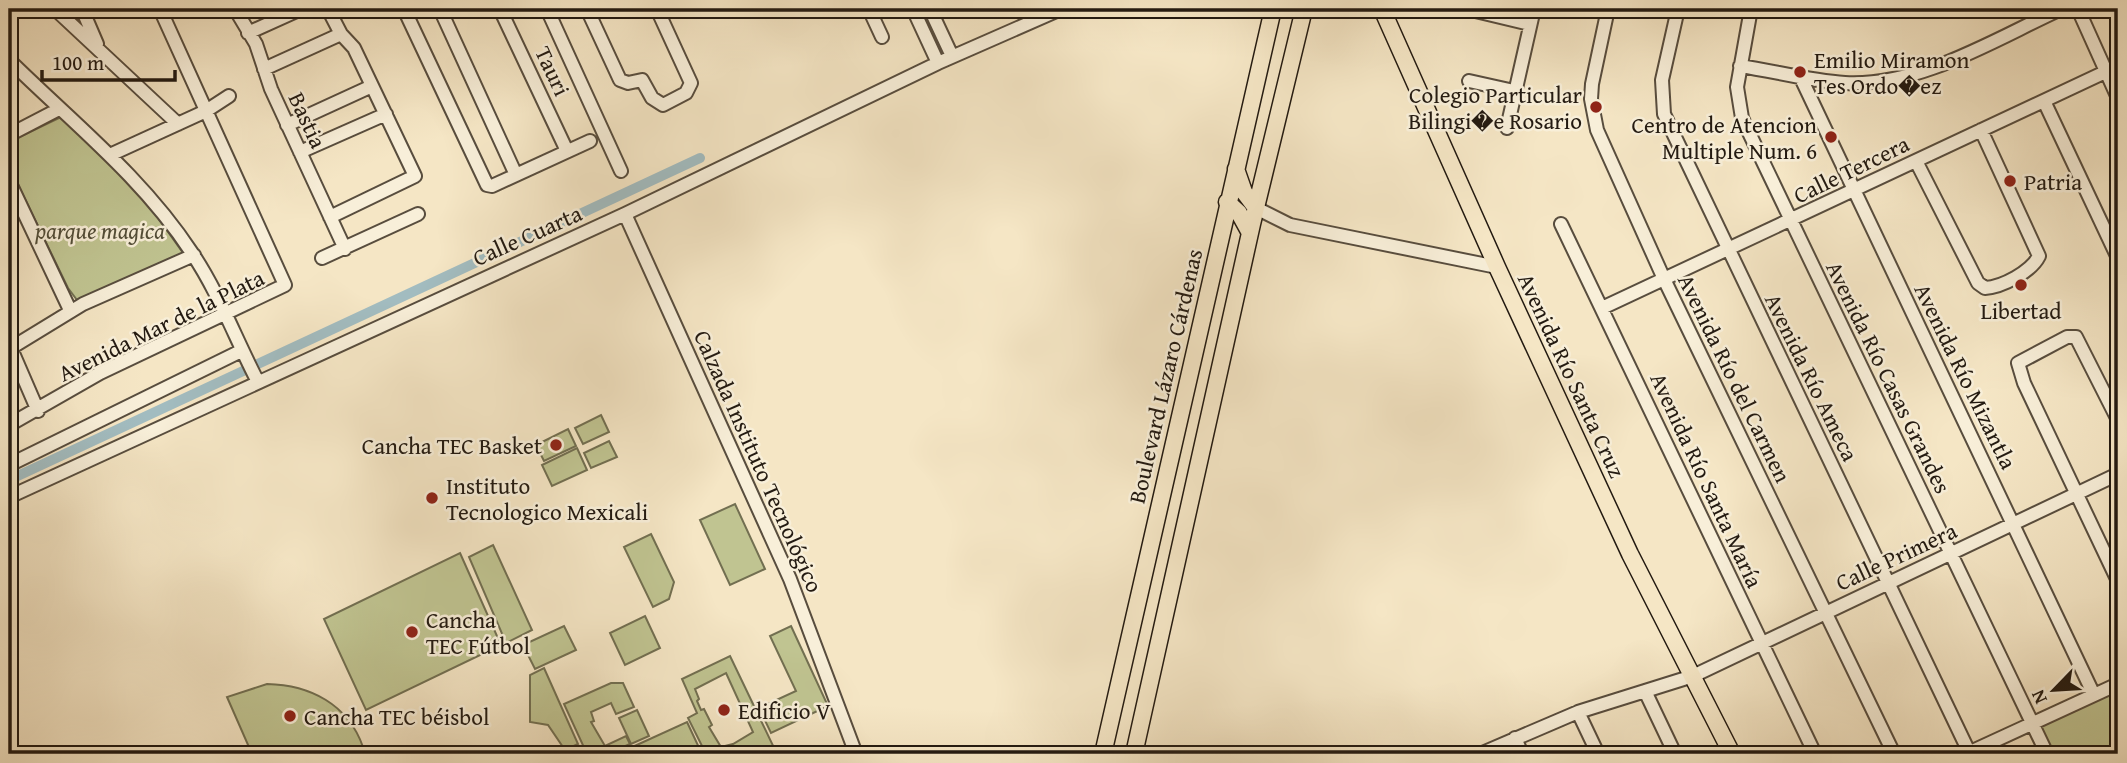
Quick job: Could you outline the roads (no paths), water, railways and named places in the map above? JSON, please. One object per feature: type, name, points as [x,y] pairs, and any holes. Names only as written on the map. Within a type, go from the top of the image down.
[{"type":"main road","name":"Boulevard Lázaro Cárdenas","points":[[1103,754],[1149,541],[1189,381],[1227,202],[1273,9]]},
{"type":"main road","points":[[1135,754],[1250,233],[1304,9]]},
{"type":"main road","name":"Avenida Río Santa Cruz","points":[[1383,13],[1630,554],[1732,754]]},
{"type":"main road","points":[[1236,169],[1244,192],[1256,208]]},
{"type":"main road","points":[[1227,202],[1239,213],[1250,233]]},
{"type":"main road","points":[[1189,381],[1202,394],[1216,394]]},
{"type":"street","points":[[55,9],[178,124]]},
{"type":"street","points":[[82,9],[98,47]]},
{"type":"street","name":"Avenida Mar de la Plata","points":[[9,425],[38,411],[100,373],[278,291],[285,285],[160,9]]},
{"type":"street","name":"Bastia","points":[[234,9],[256,44],[287,125],[345,249]]},
{"type":"street","points":[[248,33],[301,9]]},
{"type":"street","points":[[328,9],[341,34],[354,48],[415,176],[330,217]]},
{"type":"street","points":[[404,9],[483,181],[492,186],[590,141]]},
{"type":"street","points":[[440,9],[516,175]]},
{"type":"street","name":"Tauri","points":[[500,9],[567,151]]},
{"type":"street","points":[[547,9],[621,171]]},
{"type":"street","points":[[587,9],[620,80],[628,83],[642,79],[652,98],[663,104],[685,93],[691,83],[657,9]]},
{"type":"street","points":[[869,9],[882,37]]},
{"type":"street","points":[[913,9],[938,63]]},
{"type":"street","points":[[930,9],[952,57]]},
{"type":"street","name":"Calle Cuarta","points":[[9,497],[256,378],[625,214],[938,63],[1061,9]]},
{"type":"street","points":[[1467,9],[1530,24]]},
{"type":"street","points":[[1507,128],[1534,9]]},
{"type":"street","name":"Avenida Río del Carmen","points":[[1608,9],[1591,84],[1592,113],[1597,130],[1664,279],[1894,754]]},
{"type":"street","name":"Avenida Río Ameca","points":[[1678,9],[1662,80],[1662,104],[1727,250],[1969,754]]},
{"type":"street","name":"Avenida Río Casas Grandes","points":[[1751,9],[1740,65],[1738,101],[1742,118],[2047,754]]},
{"type":"street","points":[[1817,9],[1850,9]]},
{"type":"street","points":[[1740,65],[1845,83],[1877,81],[1911,74],[2061,9]]},
{"type":"street","points":[[2078,9],[2112,69],[2118,98]]},
{"type":"street","points":[[264,69],[341,34]]},
{"type":"street","points":[[9,60],[59,109],[112,154],[142,187],[194,255],[256,378]]},
{"type":"street","name":"Calle Tercera","points":[[1602,308],[2112,69]]},
{"type":"street","name":"Avenida Río Mizantla","points":[[1800,76],[2094,695]]},
{"type":"street","points":[[1469,81],[1514,91]]},
{"type":"street","points":[[287,125],[372,86]]},
{"type":"street","points":[[112,154],[206,111],[229,96]]},
{"type":"street","points":[[2044,101],[2118,258]]},
{"type":"street","points":[[9,135],[59,109]]},
{"type":"street","points":[[300,152],[386,114]]},
{"type":"street","points":[[1916,161],[1973,276],[1985,288],[2001,284],[2037,261],[2039,256],[1981,131]]},
{"type":"street","points":[[9,181],[70,310]]},
{"type":"street","points":[[1256,208],[1290,225],[1306,229],[1497,267]]},
{"type":"street","points":[[322,258],[418,214]]},
{"type":"street","name":"Calzada Instituto Tecnológico","points":[[625,214],[790,579],[859,754]]},
{"type":"street","name":"Avenida Río Santa María","points":[[1561,224],[1815,754]]},
{"type":"street","points":[[38,411],[10,346],[70,310],[194,255]]},
{"type":"street","points":[[2118,420],[2079,341],[2072,336],[2027,355],[2018,363],[2020,375],[2118,581]]},
{"type":"street","points":[[9,465],[243,354]]},
{"type":"street","name":"Calle Primera","points":[[1480,754],[1578,712],[1693,676],[2118,474]]},
{"type":"street","points":[[1969,754],[2118,684]]},
{"type":"street","points":[[1645,691],[1675,754]]},
{"type":"street","points":[[1578,712],[1598,754]]},
{"type":"street","points":[[1515,738],[1522,754]]},
{"type":"waterway","points":[[9,480],[700,158]]},
{"type":"place","name":"Emilio Miramon Tes Ordo�ez","points":[[1800,72]]},
{"type":"place","name":"Colegio Particular Bilingi�e Rosario","points":[[1596,107]]},
{"type":"place","name":"Centro de Atencion Multiple Num. 6","points":[[1831,137]]},
{"type":"place","name":"Patria","points":[[2010,181]]},
{"type":"place","name":"Libertad","points":[[2021,285]]},
{"type":"place","name":"Cancha TEC Basket","points":[[556,445]]},
{"type":"place","name":"Instituto Tecnologico Mexicali","points":[[432,498]]},
{"type":"place","name":"Cancha TEC Fútbol","points":[[412,632]]},
{"type":"place","name":"Edificio V","points":[[724,710]]},
{"type":"place","name":"Cancha TEC béisbol","points":[[290,716]]},
{"type":"park label","name":"parque magica","points":[[100,230]]}]
